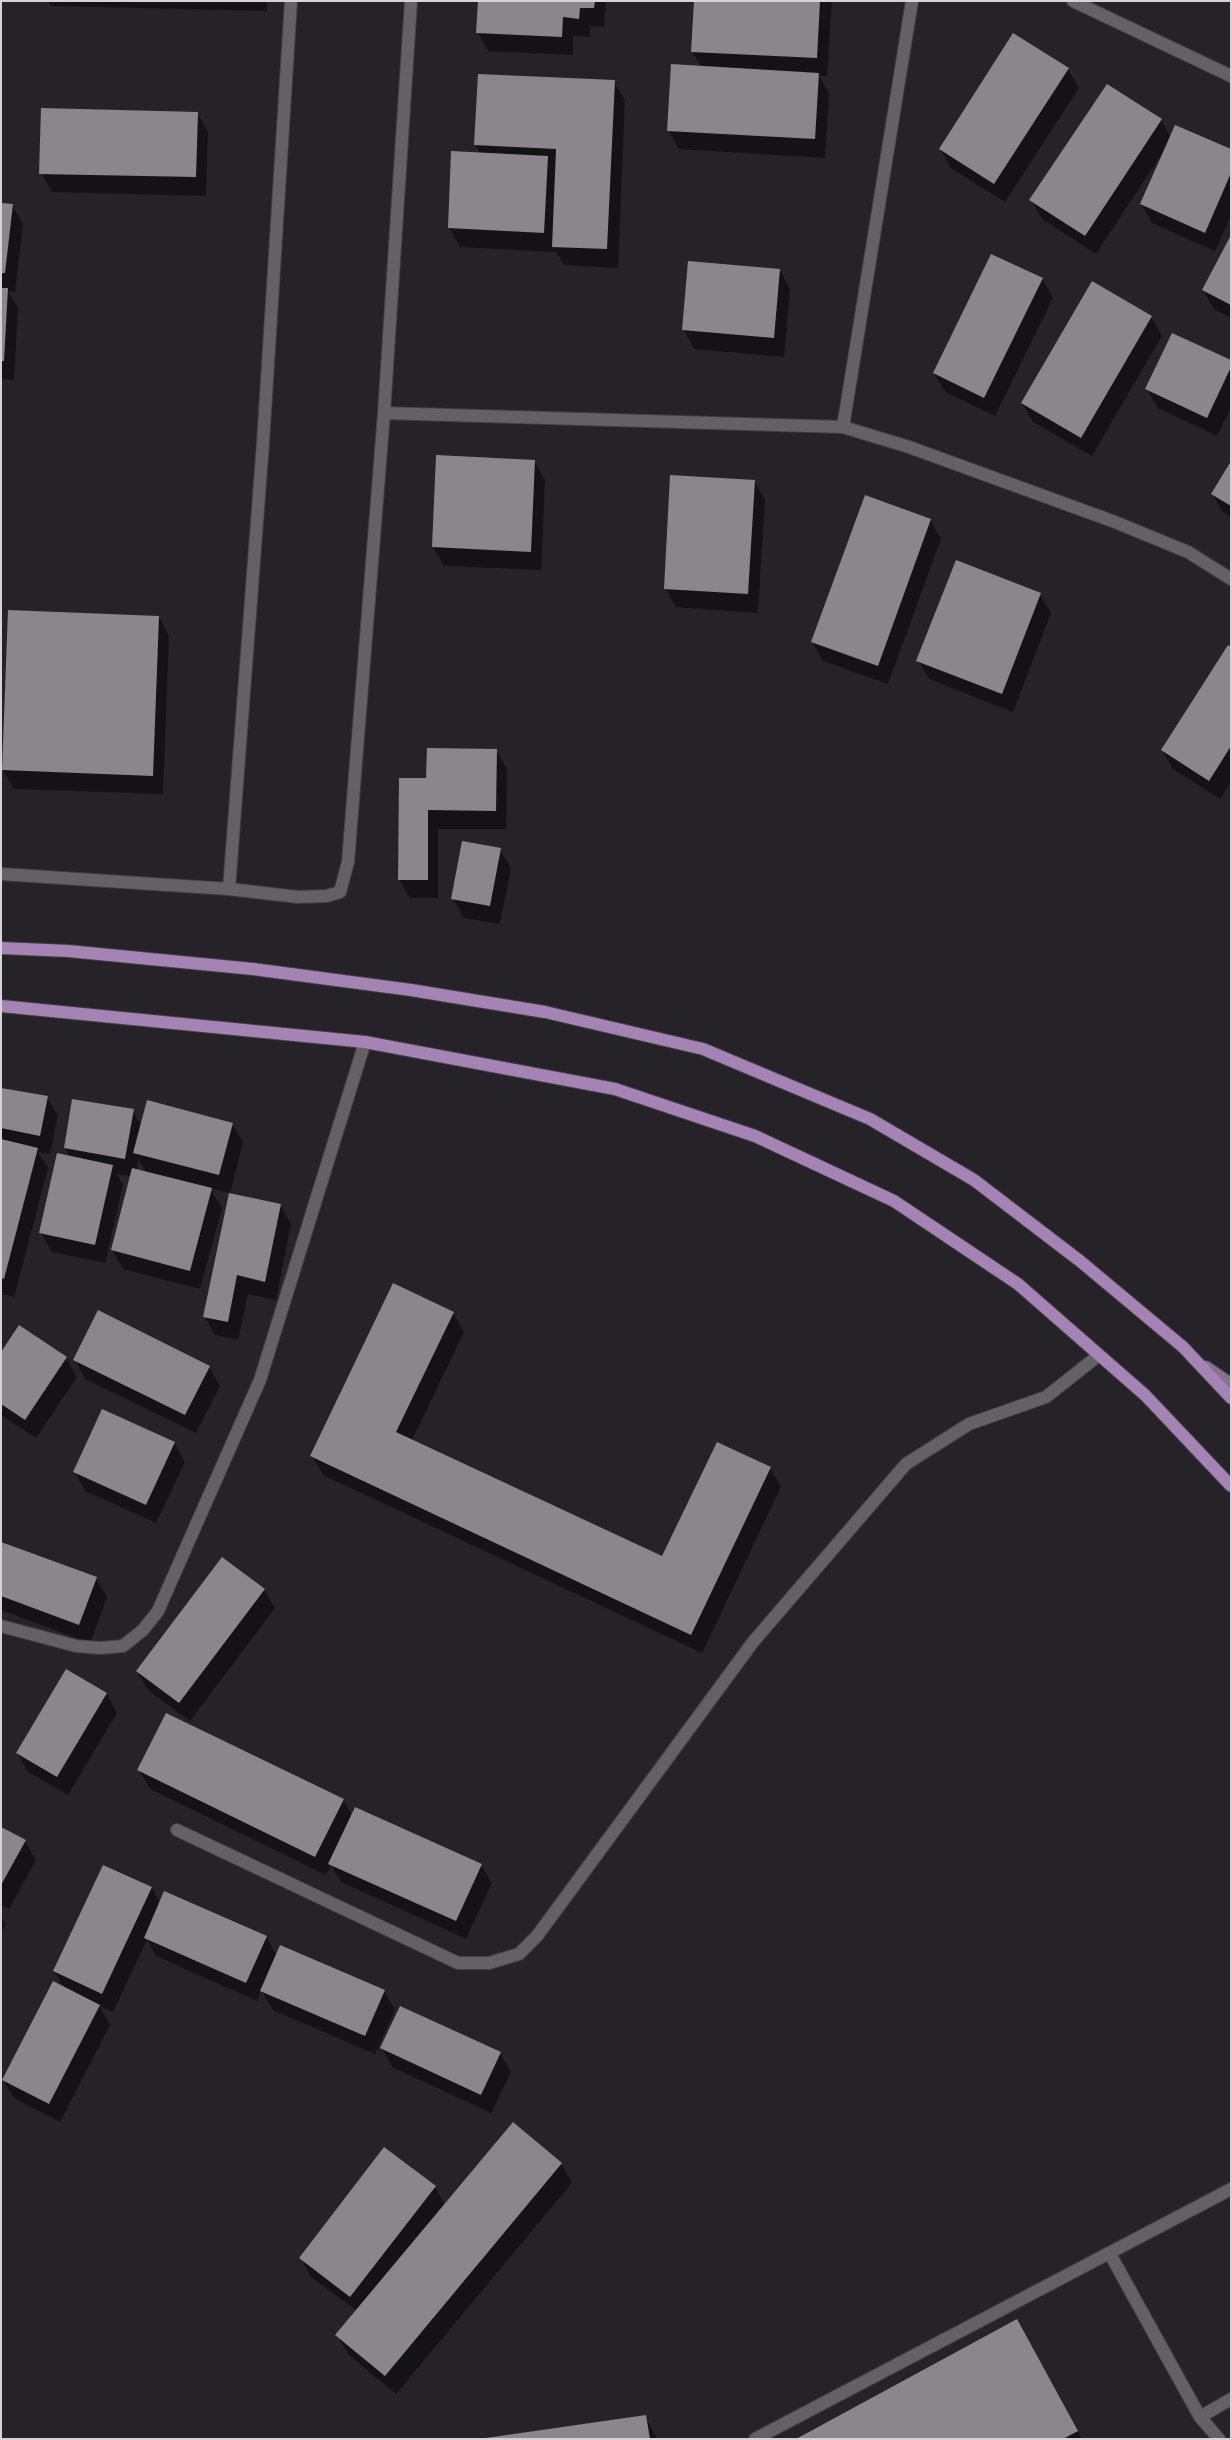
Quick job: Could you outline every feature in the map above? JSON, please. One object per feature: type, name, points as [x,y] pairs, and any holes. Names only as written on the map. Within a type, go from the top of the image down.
[{"type":"main road","points":[[1,948],[68,951],[243,968],[411,990],[545,1012],[703,1049],[870,1120],[974,1180],[1080,1261],[1184,1347],[1231,1398]]},
{"type":"main road","points":[[1,1006],[365,1042],[615,1089],[755,1136],[894,1202],[1018,1284],[1145,1396],[1231,1486]]},
{"type":"main road","points":[[1192,1357],[1231,1384]]},
{"type":"street","points":[[229,888],[263,444],[291,1]]},
{"type":"street","points":[[1,874],[229,888],[298,897],[326,896],[340,892],[348,862],[384,414],[410,1]]},
{"type":"street","points":[[843,427],[912,1]]},
{"type":"street","points":[[1073,1],[1231,76]]},
{"type":"street","points":[[384,414],[843,427],[910,447],[1116,522],[1188,552],[1231,578]]},
{"type":"street","points":[[1,1626],[76,1646],[100,1648],[123,1646],[143,1630],[158,1611],[260,1380],[365,1042]]},
{"type":"street","points":[[177,1830],[458,1963],[489,1963],[519,1954],[537,1936],[753,1642],[906,1464],[969,1424],[1046,1397],[1099,1355]]},
{"type":"street","points":[[755,2439],[1231,2189]]},
{"type":"street","points":[[1110,2254],[1200,2417],[1219,2439]]},
{"type":"street","points":[[1200,2417],[1231,2399]]},
{"type":"building","points":[[478,1],[595,1],[594,8],[580,8],[579,19],[563,17],[562,37],[476,33]]},
{"type":"building","points":[[694,1],[820,1],[817,58],[691,52]]},
{"type":"building","points":[[1013,33],[1069,68],[994,184],[939,149]]},
{"type":"building","points":[[671,64],[819,73],[815,139],[667,131]]},
{"type":"building","points":[[478,74],[615,80],[607,249],[552,247],[556,149],[474,145]]},
{"type":"building","points":[[1107,84],[1162,119],[1085,236],[1029,200]]},
{"type":"building","points":[[41,108],[198,112],[196,177],[39,174]]},
{"type":"building","points":[[1175,125],[1231,149],[1231,173],[1205,233],[1140,204]]},
{"type":"building","points":[[451,151],[548,156],[544,233],[448,228]]},
{"type":"building","points":[[1,203],[13,204],[5,273],[1,273]]},
{"type":"building","points":[[1231,235],[1231,305],[1202,290]]},
{"type":"building","points":[[991,254],[1043,278],[984,398],[933,373]]},
{"type":"building","points":[[688,261],[780,269],[774,338],[682,330]]},
{"type":"building","points":[[1092,281],[1152,316],[1081,438],[1021,403]]},
{"type":"building","points":[[1,288],[8,288],[4,361],[1,361]]},
{"type":"building","points":[[1172,333],[1231,360],[1231,367],[1207,418],[1145,389]]},
{"type":"building","points":[[436,455],[535,460],[531,552],[432,547]]},
{"type":"building","points":[[1231,461],[1231,506],[1211,494]]},
{"type":"building","points":[[670,475],[755,480],[748,594],[664,589]]},
{"type":"building","points":[[865,495],[931,519],[878,666],[811,642]]},
{"type":"building","points":[[956,560],[1041,593],[1002,694],[916,661]]},
{"type":"building","points":[[8,610],[159,616],[153,776],[2,770]]},
{"type":"building","points":[[1228,645],[1231,647],[1231,746],[1209,781],[1161,750]]},
{"type":"building","points":[[427,748],[497,749],[496,811],[428,810],[428,880],[398,880],[399,778],[426,778]]},
{"type":"building","points":[[462,841],[501,848],[490,906],[451,899]]},
{"type":"building","points":[[1,1088],[48,1096],[40,1136],[1,1128]]},
{"type":"building","points":[[72,1099],[134,1109],[125,1159],[64,1148]]},
{"type":"building","points":[[147,1100],[233,1123],[219,1175],[133,1153]]},
{"type":"building","points":[[1,1139],[38,1148],[4,1279],[1,1278]]},
{"type":"building","points":[[57,1153],[113,1165],[95,1245],[39,1233]]},
{"type":"building","points":[[132,1168],[212,1188],[190,1271],[111,1250]]},
{"type":"building","points":[[229,1193],[281,1204],[265,1282],[237,1275],[228,1322],[203,1317]]},
{"type":"building","points":[[393,1283],[454,1312],[396,1432],[662,1556],[717,1442],[771,1467],[691,1635],[310,1456]]},
{"type":"building","points":[[98,1310],[210,1366],[185,1415],[73,1360]]},
{"type":"building","points":[[19,1325],[67,1357],[25,1420],[1,1404],[1,1352]]},
{"type":"building","points":[[102,1409],[175,1442],[146,1505],[73,1472]]},
{"type":"building","points":[[1,1542],[97,1577],[79,1625],[1,1596]]},
{"type":"building","points":[[222,1557],[265,1589],[179,1703],[136,1671]]},
{"type":"building","points":[[66,1669],[107,1693],[57,1777],[16,1753]]},
{"type":"building","points":[[166,1713],[344,1799],[315,1857],[137,1770]]},
{"type":"building","points":[[355,1807],[482,1864],[456,1921],[328,1864]]},
{"type":"building","points":[[1,1827],[26,1840],[1,1885]]},
{"type":"building","points":[[103,1865],[152,1887],[102,1994],[53,1971]]},
{"type":"building","points":[[164,1891],[267,1936],[246,1983],[144,1938]]},
{"type":"building","points":[[280,1945],[385,1990],[365,2036],[260,1991]]},
{"type":"building","points":[[53,1981],[100,2005],[49,2104],[2,2080]]},
{"type":"building","points":[[400,2006],[501,2052],[481,2095],[380,2048]]},
{"type":"building","points":[[513,2122],[562,2163],[385,2376],[335,2335]]},
{"type":"building","points":[[384,2147],[436,2186],[350,2297],[299,2258]]},
{"type":"building","points":[[1017,2319],[1078,2431],[1063,2439],[796,2439]]},
{"type":"building","points":[[646,2415],[650,2439],[486,2439],[486,2438]]}]
